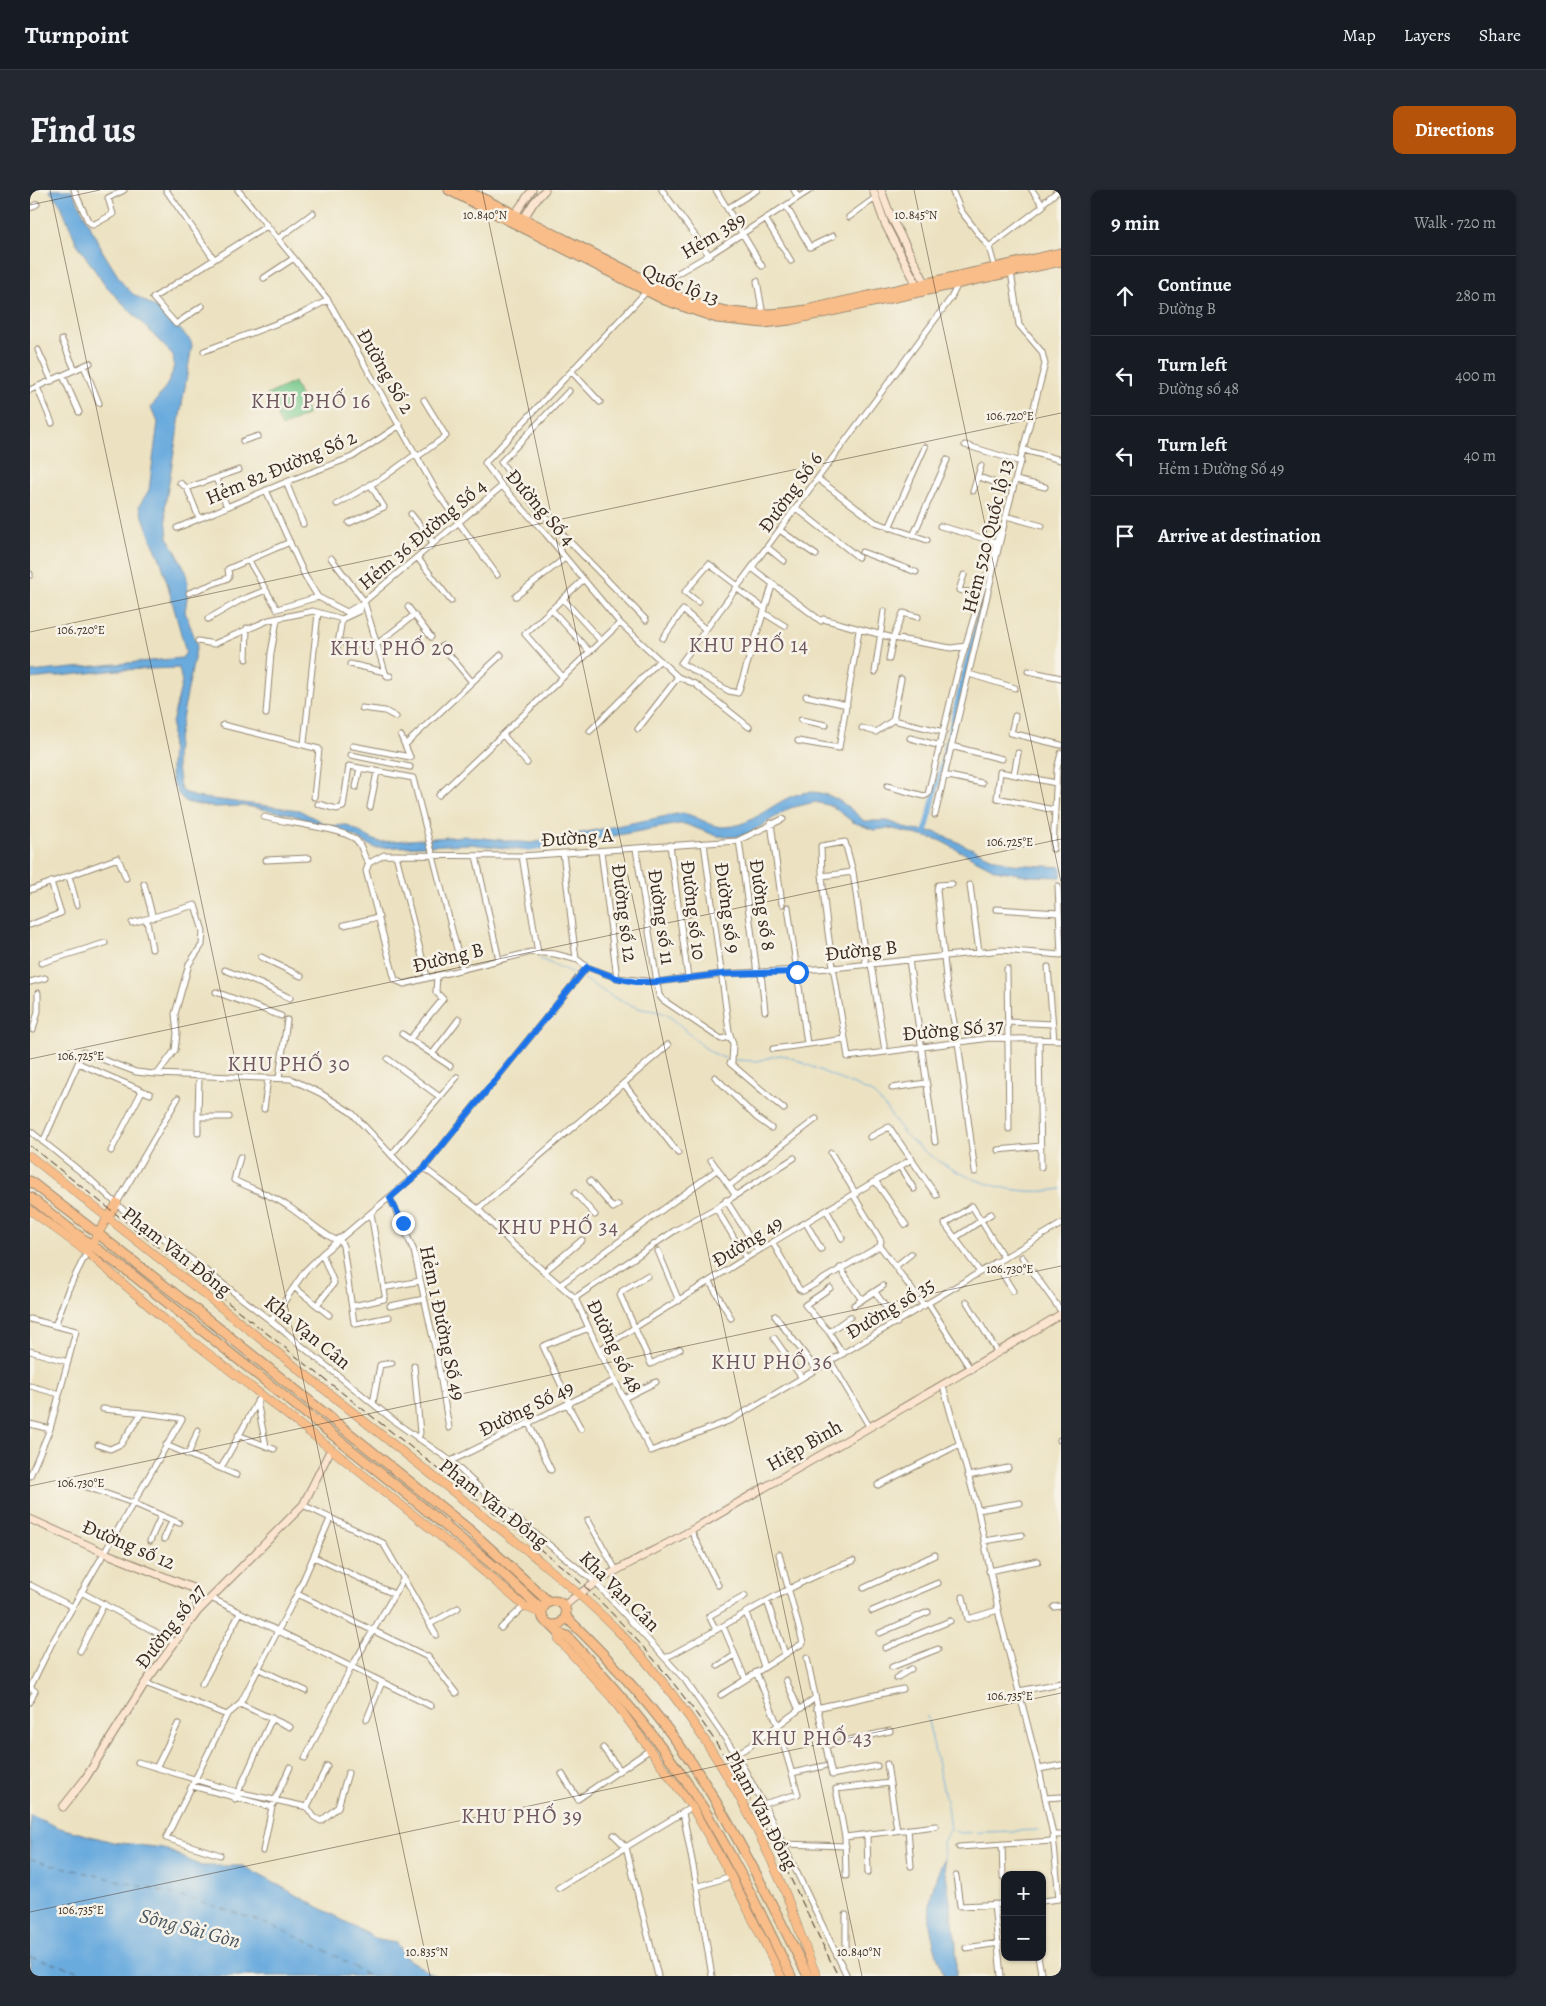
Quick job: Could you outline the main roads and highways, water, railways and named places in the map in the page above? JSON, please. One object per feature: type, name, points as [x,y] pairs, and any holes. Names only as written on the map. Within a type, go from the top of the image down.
[{"type":"highway","name":"Quốc lộ 13","points":[[449,190],[522,222],[701,314],[742,322],[764,323],[808,317],[995,268],[1061,253]]},
{"type":"highway","name":"Quốc lộ 13","points":[[465,190],[512,218]]},
{"type":"highway","name":"Quốc lộ 13","points":[[651,288],[704,308],[732,314],[763,315],[806,310],[923,288],[958,284],[1061,261]]},
{"type":"highway","name":"Phạm Văn Đồng","points":[[30,1181],[200,1313],[471,1531],[550,1602]]},
{"type":"highway","points":[[30,1197],[89,1249],[134,1276],[404,1492],[499,1570],[542,1612],[545,1622],[552,1625],[559,1634],[567,1636],[622,1698],[668,1756],[693,1792],[738,1870],[791,1976]]},
{"type":"highway","points":[[542,1612],[550,1602],[558,1601],[564,1606],[566,1617],[561,1623],[552,1625]]},
{"type":"highway","name":"Phạm Văn Đồng","points":[[566,1617],[588,1637],[626,1679],[691,1762],[759,1880],[808,1976]]},
{"type":"main road","name":"Phạm Văn Đồng","points":[[30,1156],[579,1593],[643,1658],[698,1730],[755,1828],[783,1888],[817,1976]]},
{"type":"main road","points":[[89,1249],[117,1203]]},
{"type":"main road","points":[[30,1210],[89,1249],[165,1320],[259,1398],[331,1449],[475,1564],[524,1606],[542,1612]]},
{"type":"main road","points":[[559,1634],[559,1640],[612,1698],[692,1807],[731,1876],[781,1976]]},
{"type":"water","points":[[49,190],[72,190],[103,252],[123,284],[133,294],[163,312],[190,340],[192,345],[165,506],[168,537],[186,571],[188,591],[185,612],[197,644],[177,744],[176,760],[180,787],[184,792],[196,797],[299,810],[329,826],[347,825],[381,842],[463,836],[531,843],[682,813],[714,826],[733,826],[752,819],[790,797],[813,792],[834,798],[864,821],[888,821],[912,830],[935,832],[1011,864],[1061,867],[1061,877],[1030,876],[996,870],[939,840],[889,828],[874,830],[853,822],[832,806],[815,802],[790,808],[748,834],[734,837],[717,836],[685,824],[679,824],[530,851],[470,844],[375,848],[353,836],[290,814],[246,806],[214,807],[186,802],[179,795],[172,782],[171,773],[172,723],[182,682],[179,668],[118,670],[30,679],[30,672],[182,658],[186,652],[161,561],[139,506],[149,490],[158,422],[151,408],[171,377],[174,363],[173,355],[104,284],[76,242],[61,205]]},
{"type":"water","name":"Sông Sài Gòn","points":[[30,1815],[60,1828],[113,1842],[163,1848],[201,1866],[243,1866],[379,1940],[396,1943],[406,1958],[435,1976],[30,1976]]},
{"type":"water","points":[[944,1859],[956,1944],[956,1976],[944,1976],[931,1931],[930,1904],[932,1890]]},
{"type":"waterway","points":[[925,833],[986,588]]},
{"type":"waterway","points":[[540,959],[578,975]]},
{"type":"waterway","points":[[582,977],[602,991],[623,1002],[642,1009],[665,1014],[712,1053],[731,1059]]},
{"type":"waterway","points":[[735,1060],[757,1061],[779,1055],[787,1056],[870,1092],[884,1106],[904,1133],[919,1147],[937,1160],[976,1180],[1019,1190],[1061,1189]]},
{"type":"waterway","points":[[927,1716],[947,1806],[950,1829],[943,1842],[944,1860]]},
{"type":"waterway","points":[[950,1829],[960,1833],[1039,1830]]},
{"type":"railway","points":[[30,1146],[570,1573],[609,1610],[663,1670],[711,1735],[746,1793],[838,1976]]},
{"type":"district","name":"KHU PHỐ 16","points":[[311,401]]},
{"type":"district","name":"KHU PHỐ 14","points":[[749,645]]},
{"type":"district","name":"KHU PHỐ 20","points":[[392,648]]},
{"type":"district","name":"KHU PHỐ 30","points":[[289,1064]]},
{"type":"district","name":"KHU PHỐ 34","points":[[558,1227]]},
{"type":"district","name":"KHU PHỐ 36","points":[[772,1362]]},
{"type":"district","name":"KHU PHỐ 43","points":[[812,1738]]},
{"type":"district","name":"KHU PHỐ 39","points":[[522,1816]]}]
